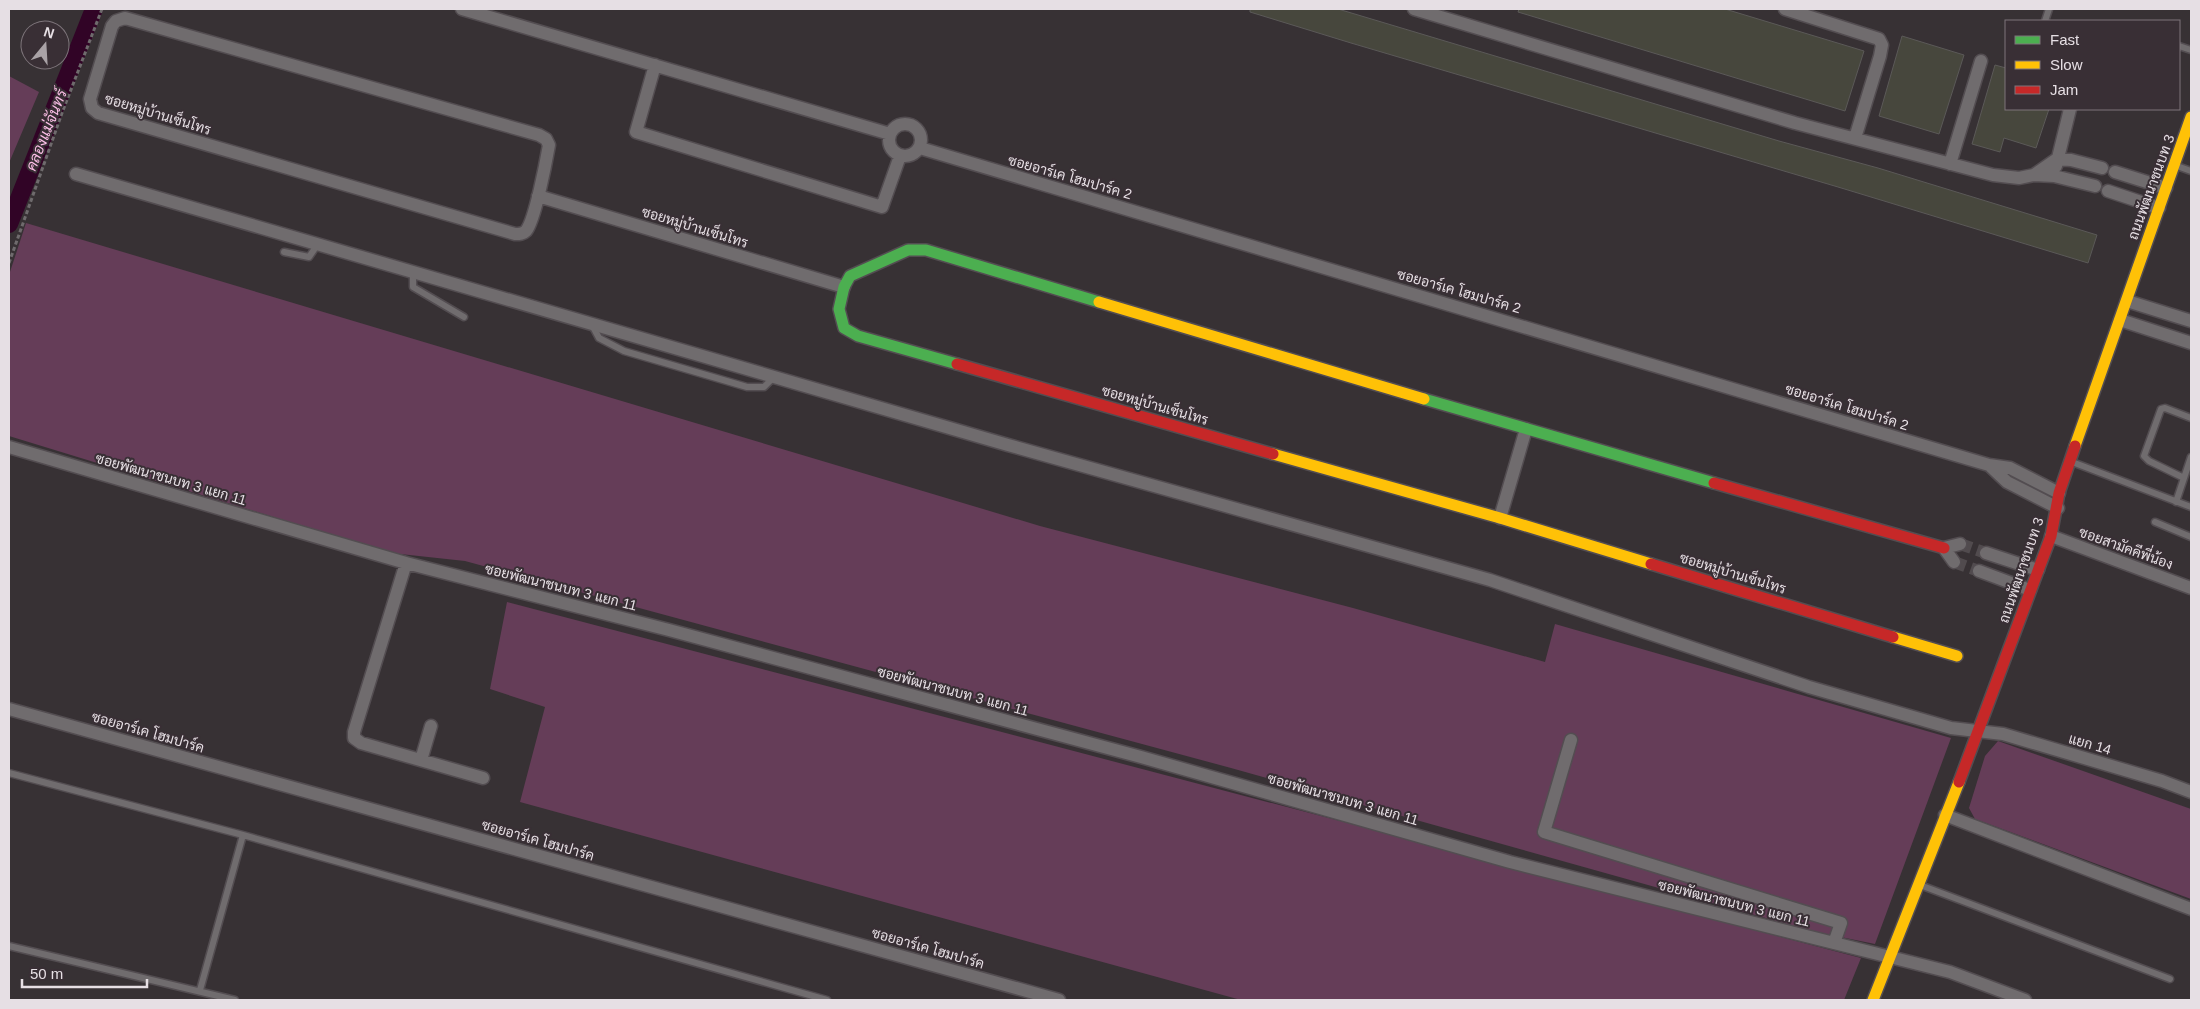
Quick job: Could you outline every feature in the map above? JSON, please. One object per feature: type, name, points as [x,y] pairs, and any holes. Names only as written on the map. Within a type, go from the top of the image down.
[{"type":"street","points":[[462,9],[890,134]]},
{"type":"street","points":[[1414,9],[1795,123],[1950,164],[1993,175],[2019,178],[2034,175],[2054,176],[2095,186]]},
{"type":"street","points":[[1785,9],[1879,39],[1882,45],[1880,56],[1855,138]]},
{"type":"street","name":"ซอยหมู่บ้านเซ็นโทร","points":[[125,18],[539,135],[546,139],[550,145],[538,196],[528,230],[522,234],[515,234],[98,113],[92,108],[90,99],[112,26],[116,21],[125,18]]},
{"type":"street","points":[[1950,164],[1981,61]]},
{"type":"street","points":[[655,65],[636,132],[882,207],[900,156]]},
{"type":"street","points":[[2054,176],[2070,110]]},
{"type":"street","name":"ถนนพัฒนาชนบท 3","points":[[1874,1000],[1979,731],[2051,536],[2058,508],[2059,493],[2191,117]]},
{"type":"street","points":[[902,124],[913,125],[917,128],[922,138],[920,148],[911,155],[900,156],[890,144],[890,134],[893,129],[902,124]]},
{"type":"street","name":"ซอยอาร์เค โฮมปาร์ค 2","points":[[920,148],[1989,465],[2010,468],[2059,493]]},
{"type":"street","points":[[2034,175],[2057,159],[2071,160],[2166,188]]},
{"type":"street","name":"แยก 14","points":[[76,174],[1008,445],[1490,580],[1809,687],[1951,728],[2003,734],[2162,781],[2191,792]]},
{"type":"street","points":[[2108,190],[2159,208]]},
{"type":"street","name":"ซอยหมู่บ้านเซ็นโทร","points":[[538,196],[844,287],[839,309],[840,318],[844,328],[858,336],[1500,518],[1958,656]]},
{"type":"street","points":[[844,287],[850,276],[908,250],[926,250],[1526,428],[1944,548],[1960,544]]},
{"type":"street","points":[[2127,301],[2191,321]]},
{"type":"street","points":[[2120,320],[2191,343]]},
{"type":"street","points":[[1500,518],[1526,428]]},
{"type":"street","name":"ซอยพัฒนาชนบท 3 แยก 11","points":[[9,447],[406,563],[669,630],[1142,756],[1510,862],[1950,972],[2025,1000]]},
{"type":"street","name":"ซอยอาร์เค โฮมปาร์ค 2","points":[[1989,465],[2007,482],[2058,508]]},
{"type":"street","name":"ซอยสามัคคีพี่น้อง","points":[[2051,536],[2191,588]]},
{"type":"street","points":[[1944,548],[1954,562]]},
{"type":"street","points":[[1986,553],[2038,570]]},
{"type":"street","points":[[406,563],[354,732],[356,741],[483,778]]},
{"type":"street","points":[[1979,571],[2030,590]]},
{"type":"street","name":"ซอยอาร์เค โฮมปาร์ค","points":[[9,709],[1059,1000]]},
{"type":"street","points":[[421,760],[431,726]]},
{"type":"street","points":[[1571,740],[1544,832],[1841,922],[1834,943]]},
{"type":"street","points":[[1945,815],[2191,909]]},
{"type":"lane","points":[[2175,165],[2191,171]]},
{"type":"lane","points":[[284,252],[309,257],[318,244]]},
{"type":"lane","points":[[413,271],[413,287],[464,317]]},
{"type":"lane","points":[[592,324],[599,338],[624,351],[747,387],[764,387],[774,377]]},
{"type":"lane","points":[[2184,478],[2148,461],[2144,456],[2161,409],[2165,408],[2191,418]]},
{"type":"lane","points":[[2176,502],[2191,456]]},
{"type":"lane","points":[[2071,462],[2191,507]]},
{"type":"lane","points":[[2155,522],[2191,537]]},
{"type":"lane","points":[[9,773],[243,835],[827,1000]]},
{"type":"lane","points":[[200,990],[243,835]]},
{"type":"lane","points":[[1918,884],[2170,979]]},
{"type":"lane","points":[[9,946],[200,990],[235,1000]]},
{"type":"path","points":[[9,263],[62,113],[102,9]]},
{"type":"shaded area","points":[[9,76],[39,92],[9,163]]},
{"type":"shaded area","points":[[26,223],[1040,526],[1353,608],[1545,662],[1555,624],[1951,738],[1875,944],[1816,932],[1231,768],[465,561],[391,553],[9,436],[9,275]]},
{"type":"shaded area","points":[[507,602],[1861,958],[1844,1000],[1241,1000],[520,802],[545,707],[490,689]]},
{"type":"shaded area","points":[[1998,741],[2191,809],[2191,899],[1975,819],[1969,808],[1985,756]]},
{"type":"building","points":[[1250,9],[1338,9],[1779,141],[1878,168],[2097,235],[2088,263],[1351,43],[1250,12]]},
{"type":"building","points":[[1519,9],[1725,9],[1864,51],[1845,111],[1518,12]]},
{"type":"building","points":[[1902,36],[1964,55],[1939,134],[1879,116]]},
{"type":"building","points":[[1995,65],[2005,68],[2005,110],[2049,110],[2036,148],[2004,138],[2000,152],[1972,144]]},
{"type":"waterway","name":"คลองแม่จันทร์","points":[[9,224],[94,9]]},
{"type":"tunnel","points":[[1960,544],[1986,553]]},
{"type":"tunnel","points":[[1954,562],[1979,571]]},
{"type":"traffic: fast","points":[[957,364],[858,336],[844,328],[839,309],[844,287],[850,276],[908,250],[926,250],[1099,302]]},
{"type":"traffic: fast","points":[[1424,399],[1714,483]]},
{"type":"traffic: slow","points":[[2075,446],[2191,117]]},
{"type":"traffic: slow","points":[[1099,302],[1424,399]]},
{"type":"traffic: slow","points":[[1273,454],[1500,518],[1651,564]]},
{"type":"traffic: slow","points":[[1893,637],[1957,656]]},
{"type":"traffic: slow","points":[[1873,1000],[1959,782]]},
{"type":"traffic: jam","points":[[957,364],[1273,454]]},
{"type":"traffic: jam","points":[[1959,782],[2051,536],[2059,493],[2075,446]]},
{"type":"traffic: jam","points":[[1714,483],[1944,548]]},
{"type":"traffic: jam","points":[[1651,564],[1893,637]]}]
